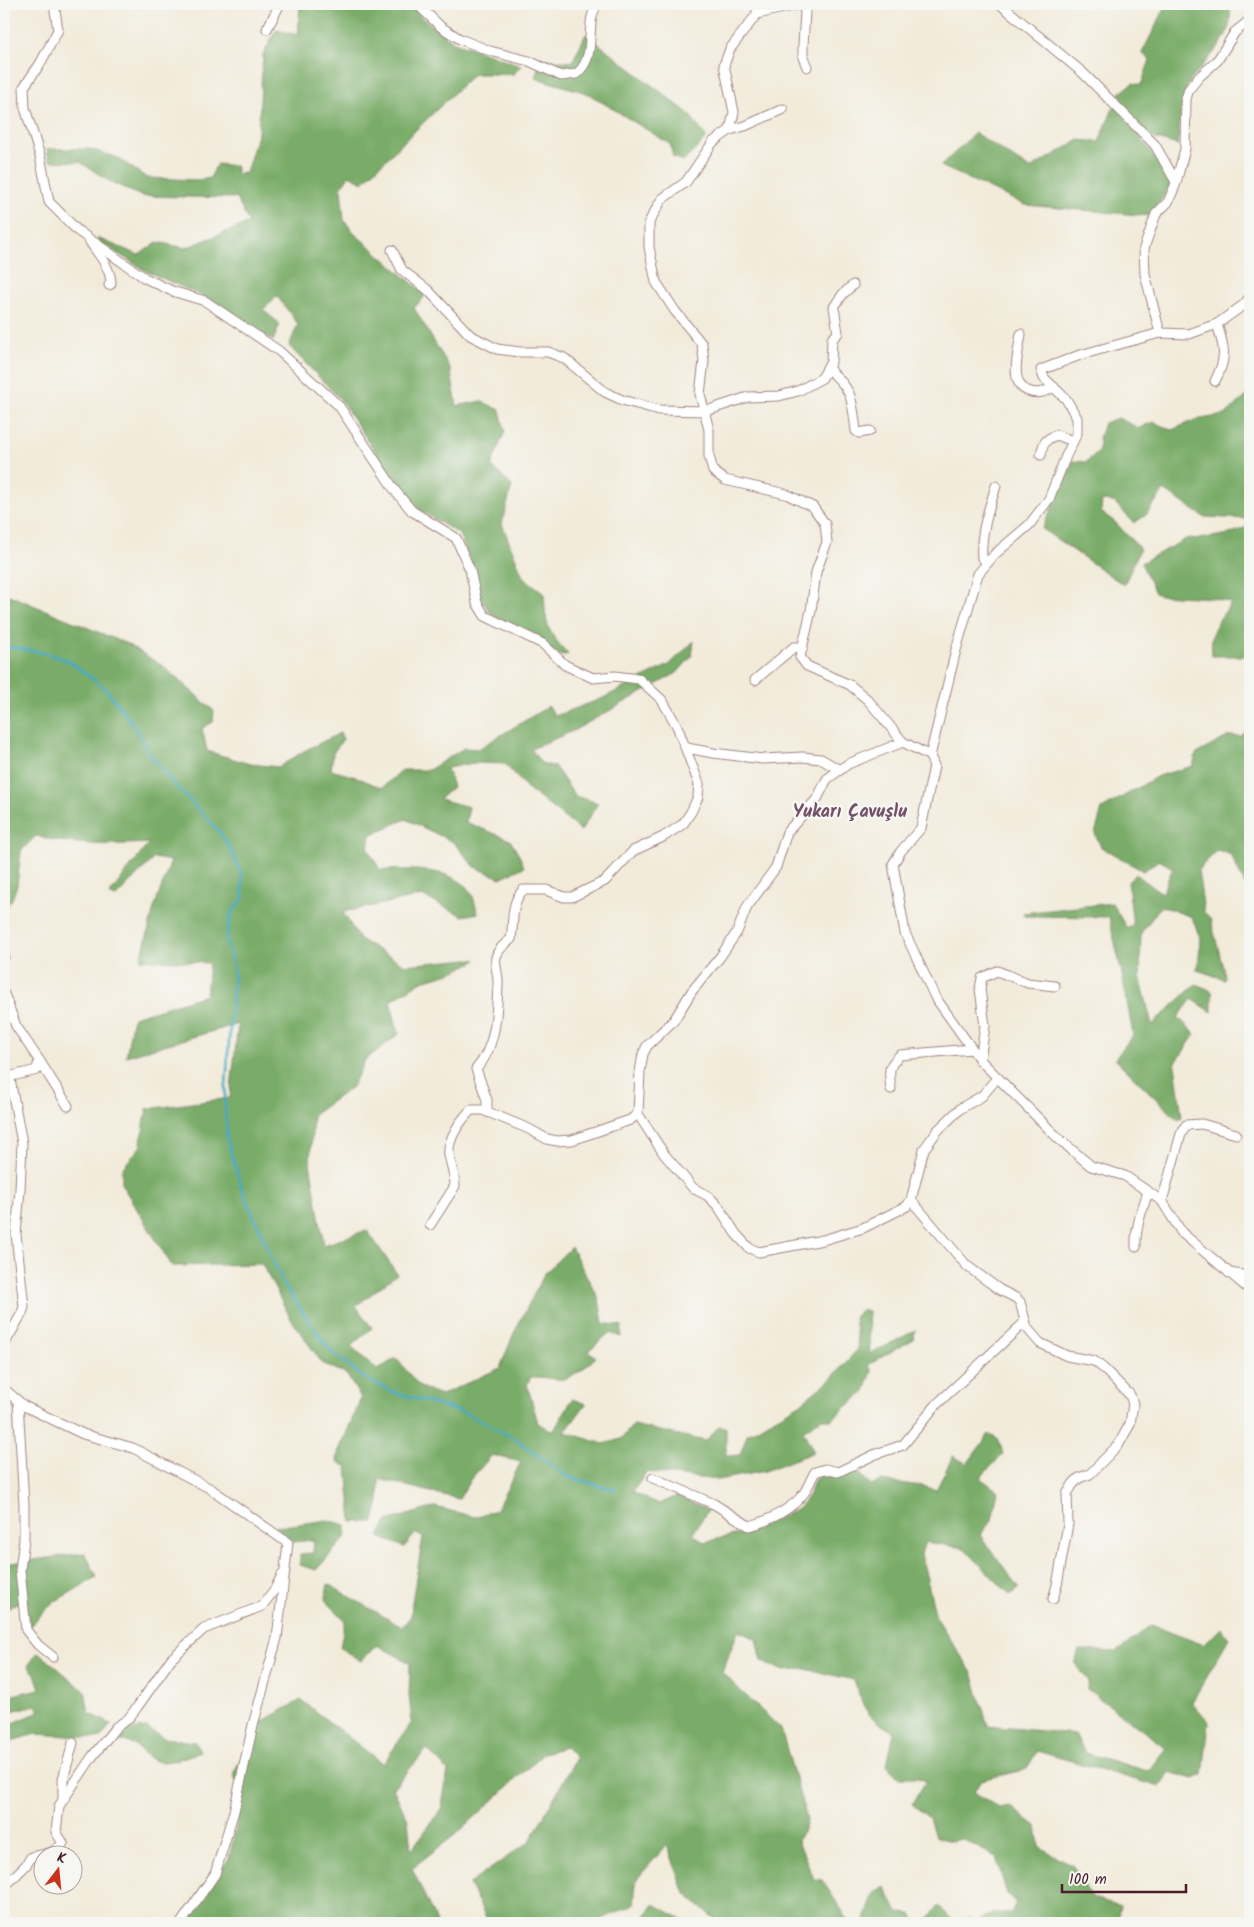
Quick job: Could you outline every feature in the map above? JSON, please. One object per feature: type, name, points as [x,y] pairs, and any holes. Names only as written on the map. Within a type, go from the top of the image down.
[{"type":"street","points":[[54,4],[58,30],[40,64],[24,87],[25,108],[40,156],[49,202],[78,231],[145,278],[172,291],[204,301],[279,351],[339,406],[396,492],[412,511],[456,538],[470,570],[477,603],[485,616],[543,644],[565,666],[593,678],[615,676],[639,679],[662,700],[687,748],[699,784],[698,797],[683,824],[663,837],[632,851],[606,881],[572,897],[564,897],[546,890],[523,890],[517,896],[511,939],[496,955],[498,981],[493,1035],[488,1052],[483,1062],[476,1069],[487,1100],[487,1112]]},
{"type":"street","points":[[267,29],[280,4]]},
{"type":"street","points":[[417,4],[441,27],[460,39],[490,51],[529,62],[561,76],[576,74],[584,65],[590,45],[593,10],[598,4]]},
{"type":"street","points":[[730,130],[734,112],[724,65],[730,49],[757,14],[757,4]]},
{"type":"street","points":[[757,14],[801,4],[805,11],[803,58],[807,67]]},
{"type":"street","points":[[1000,4],[1083,73],[1155,145],[1176,182]]},
{"type":"street","points":[[1160,333],[1145,274],[1144,248],[1156,214],[1168,202],[1176,182],[1185,149],[1186,99],[1189,89],[1217,61],[1235,32],[1250,20]]},
{"type":"street","points":[[783,110],[745,126],[730,130],[713,142],[686,182],[662,199],[649,222],[649,246],[656,282],[675,311],[702,344],[704,361],[700,394],[706,411],[709,430],[709,456],[714,471],[725,480],[786,494],[813,507],[825,524],[828,542],[816,572],[811,611],[800,657],[807,666],[850,685],[868,700],[903,742],[930,756]]},
{"type":"street","points":[[87,238],[107,268],[111,278],[111,284],[109,285]]},
{"type":"street","points":[[392,250],[402,270],[428,290],[470,335],[497,349],[548,352],[564,358],[605,392],[622,400],[659,410],[706,411],[748,397],[779,396],[798,391],[822,378],[832,362],[832,339],[838,333],[834,308],[843,294],[853,285]]},
{"type":"street","points":[[1249,1289],[1182,1233],[1162,1202],[1125,1176],[1091,1166],[1059,1139],[980,1060],[935,997],[905,933],[894,864],[901,851],[921,828],[934,766],[930,756],[956,650],[978,574],[995,554],[1029,525],[1049,499],[1077,433],[1076,418],[1066,399],[1044,378],[1041,370],[1080,355],[1160,333],[1189,334],[1217,324],[1245,304],[1250,296]]},
{"type":"street","points":[[1215,381],[1224,358],[1223,344],[1217,324]]},
{"type":"street","points":[[1021,334],[1017,364],[1018,384],[1023,390],[1034,394],[1046,392],[1054,387]]},
{"type":"street","points":[[828,368],[841,380],[849,391],[852,399],[856,430],[859,433],[870,432]]},
{"type":"street","points":[[1041,455],[1043,444],[1047,439],[1057,435],[1073,441]]},
{"type":"street","points":[[988,562],[982,558],[981,547],[985,521],[996,486]]},
{"type":"street","points":[[755,680],[794,647],[803,647]]},
{"type":"street","points":[[903,742],[848,764],[827,779],[817,799],[787,832],[776,867],[748,907],[737,932],[720,957],[692,991],[674,1020],[647,1046],[641,1063],[638,1114],[664,1154],[693,1188],[708,1196],[718,1206],[736,1234],[749,1248],[759,1252],[823,1240],[863,1228],[907,1206],[911,1200],[924,1149],[938,1130],[962,1108],[982,1096],[997,1078]]},
{"type":"street","points":[[687,748],[763,759],[803,757],[822,759],[840,770]]},
{"type":"street","points":[[4,942],[4,957]]},
{"type":"street","points":[[980,1060],[985,1026],[980,989],[982,978],[996,971],[1028,983],[1055,986]]},
{"type":"street","points":[[4,994],[16,1026],[68,1106]]},
{"type":"street","points":[[891,1089],[889,1070],[892,1063],[900,1055],[972,1049]]},
{"type":"street","points":[[4,1345],[24,1307],[16,1234],[22,1143],[7,1078],[37,1070],[39,1060]]},
{"type":"street","points":[[430,1225],[454,1186],[455,1180],[449,1152],[454,1134],[472,1110],[487,1112],[522,1126],[547,1139],[557,1141],[572,1140],[630,1120],[638,1114]]},
{"type":"street","points":[[1162,1202],[1181,1134],[1186,1124],[1202,1124],[1236,1134]]},
{"type":"street","points":[[1136,1247],[1137,1229],[1148,1192]]},
{"type":"street","points":[[911,1200],[967,1266],[1020,1302],[1027,1328],[1040,1343],[1067,1356],[1094,1361],[1130,1395],[1133,1404],[1130,1424],[1118,1444],[1090,1474],[1079,1478],[1067,1494],[1068,1524],[1053,1599]]},
{"type":"street","points":[[1229,1273],[1250,1278]]},
{"type":"street","points":[[653,1478],[714,1504],[749,1526],[760,1524],[788,1508],[803,1494],[815,1472],[825,1470],[838,1472],[876,1454],[903,1445],[937,1404],[1025,1322]]},
{"type":"street","points":[[4,1389],[24,1406],[83,1434],[133,1448],[212,1489],[288,1543],[277,1638],[253,1725],[234,1811],[215,1874],[181,1923]]},
{"type":"street","points":[[18,1401],[24,1505],[24,1540],[20,1570],[26,1630],[38,1645],[54,1657]]},
{"type":"street","points":[[4,1887],[26,1865],[31,1857],[53,1853],[59,1849],[63,1843],[56,1832],[59,1806],[92,1757],[116,1727],[128,1719],[171,1659],[204,1630],[262,1606],[276,1590],[286,1565]]},
{"type":"street","points":[[64,1800],[63,1779],[73,1743]]},
{"type":"green space","points":[[300,4],[410,4],[422,18],[454,42],[521,65],[514,74],[473,74],[363,182],[349,175],[341,188],[344,220],[355,234],[426,295],[414,308],[450,368],[457,406],[481,401],[500,410],[505,431],[491,466],[512,486],[502,524],[523,577],[544,593],[548,627],[555,639],[568,654],[562,656],[492,615],[480,598],[470,560],[459,534],[421,511],[411,502],[340,399],[289,346],[298,324],[277,296],[263,310],[280,324],[273,341],[209,299],[146,271],[98,241],[97,238],[139,255],[157,242],[185,248],[249,223],[236,198],[141,196],[109,181],[80,162],[49,161],[47,149],[90,149],[116,157],[147,178],[200,180],[210,178],[217,164],[236,166],[236,174],[246,173],[258,133],[263,55],[276,30],[298,35]]},
{"type":"green space","points":[[1167,4],[1220,4],[1230,9],[1230,21],[1223,40],[1195,75],[1183,98],[1178,145],[1138,134],[1172,182],[1151,216],[1025,205],[941,166],[975,133],[1030,169],[1079,140],[1099,142],[1119,94],[1133,83],[1141,85],[1150,60],[1142,53]]},
{"type":"green space","points":[[586,34],[689,114],[707,138],[684,161],[673,157],[670,144],[587,93],[535,78],[541,59],[572,62]]},
{"type":"green space","points":[[1250,393],[1250,519],[1204,517],[1164,490],[1146,515],[1134,523],[1114,502],[1102,501],[1101,512],[1115,522],[1140,549],[1124,585],[1042,529],[1073,461],[1086,462],[1099,451],[1099,438],[1104,423],[1118,418],[1139,428],[1153,422],[1172,430],[1195,420],[1225,415]]},
{"type":"green space","points":[[1250,519],[1250,656],[1212,656],[1213,632],[1231,603],[1214,598],[1159,595],[1155,593],[1141,563],[1188,538],[1199,539],[1230,534],[1249,526]]},
{"type":"green space","points":[[4,593],[127,644],[163,666],[214,711],[213,722],[202,728],[207,751],[250,764],[279,767],[304,751],[340,733],[343,739],[333,753],[331,770],[356,777],[382,788],[402,770],[429,770],[464,748],[478,749],[549,706],[555,716],[601,699],[669,665],[694,641],[692,656],[677,673],[573,731],[531,749],[541,763],[555,767],[575,796],[598,803],[581,831],[527,788],[505,764],[474,763],[447,768],[453,787],[439,799],[469,807],[466,822],[510,840],[524,867],[500,878],[475,867],[453,842],[406,819],[370,835],[368,849],[380,870],[428,871],[452,877],[470,891],[478,913],[463,916],[422,896],[343,912],[359,939],[405,965],[468,959],[477,960],[453,972],[422,981],[390,1001],[399,1034],[365,1060],[352,1087],[313,1115],[310,1163],[324,1245],[367,1230],[397,1274],[356,1306],[372,1328],[351,1346],[377,1370],[396,1358],[420,1387],[441,1395],[500,1368],[514,1333],[545,1273],[571,1247],[599,1299],[603,1323],[622,1326],[621,1337],[609,1333],[589,1351],[596,1357],[572,1376],[563,1379],[531,1377],[527,1384],[538,1423],[553,1432],[572,1399],[586,1404],[565,1432],[604,1444],[621,1439],[633,1425],[706,1441],[719,1426],[726,1427],[726,1456],[740,1455],[747,1434],[800,1404],[831,1379],[858,1349],[854,1317],[861,1310],[868,1311],[870,1354],[916,1330],[913,1339],[868,1365],[872,1371],[865,1391],[831,1420],[822,1418],[803,1431],[814,1452],[765,1471],[718,1480],[646,1472],[633,1492],[659,1504],[677,1496],[708,1510],[693,1533],[704,1542],[752,1531],[798,1509],[808,1496],[815,1479],[822,1475],[842,1476],[857,1470],[871,1486],[880,1481],[923,1486],[936,1490],[953,1456],[967,1464],[989,1434],[999,1440],[1003,1454],[980,1478],[998,1491],[992,1520],[980,1535],[1019,1588],[1010,1595],[964,1548],[925,1542],[921,1554],[936,1617],[972,1673],[988,1726],[1075,1734],[1085,1753],[1148,1771],[1166,1748],[1087,1689],[1088,1680],[1075,1664],[1079,1650],[1117,1652],[1151,1625],[1204,1645],[1221,1628],[1229,1638],[1192,1702],[1209,1722],[1203,1775],[1194,1779],[1169,1772],[1160,1787],[1037,1751],[1027,1769],[981,1780],[974,1792],[999,1808],[1010,1806],[1037,1827],[1040,1847],[1073,1866],[1091,1897],[1120,1906],[1117,1921],[1109,1923],[960,1923],[968,1918],[977,1921],[994,1913],[1011,1913],[1016,1903],[1007,1894],[996,1857],[962,1839],[951,1841],[935,1837],[929,1818],[912,1804],[926,1781],[917,1778],[899,1778],[887,1766],[894,1732],[877,1722],[867,1712],[854,1680],[805,1669],[781,1670],[762,1661],[757,1639],[738,1631],[722,1673],[781,1729],[807,1820],[798,1841],[814,1879],[822,1880],[850,1923],[719,1923],[685,1893],[667,1845],[636,1880],[634,1904],[594,1923],[489,1923],[469,1884],[530,1841],[576,1758],[565,1747],[544,1753],[460,1831],[412,1868],[437,1923],[188,1923],[229,1858],[243,1795],[233,1774],[259,1723],[301,1700],[383,1764],[412,1722],[409,1695],[410,1663],[377,1645],[361,1661],[340,1648],[345,1620],[325,1600],[328,1584],[402,1627],[411,1616],[423,1537],[416,1533],[404,1547],[379,1537],[387,1521],[435,1507],[475,1517],[496,1510],[521,1462],[492,1455],[470,1480],[459,1499],[379,1479],[379,1501],[374,1522],[352,1522],[347,1467],[337,1461],[338,1453],[361,1398],[346,1374],[322,1363],[291,1319],[262,1264],[172,1266],[122,1185],[122,1169],[140,1147],[147,1109],[230,1098],[238,1024],[126,1056],[133,1017],[206,995],[209,963],[141,959],[154,908],[171,861],[154,858],[116,897],[109,895],[149,843],[78,843],[36,836],[21,851],[17,885],[12,899],[4,910]],"holes":[[[427,1749],[448,1771],[441,1810],[411,1850],[408,1820],[393,1788]]]},
{"type":"green space","points":[[1250,727],[1250,888],[1246,887],[1231,855],[1218,850],[1198,870],[1204,912],[1211,920],[1225,976],[1224,979],[1197,970],[1201,941],[1192,917],[1161,906],[1141,933],[1140,976],[1152,1025],[1196,984],[1212,991],[1212,1012],[1192,999],[1178,1017],[1195,1034],[1175,1064],[1182,1117],[1178,1120],[1115,1059],[1133,1035],[1109,917],[1024,916],[1023,913],[1112,903],[1126,927],[1133,926],[1128,882],[1135,874],[1162,893],[1173,868],[1159,860],[1143,871],[1101,847],[1095,834],[1102,809],[1158,776],[1193,766],[1196,754],[1229,736],[1241,736]]},
{"type":"green space","points":[[328,1520],[346,1525],[345,1538],[316,1570],[300,1565],[300,1554],[313,1553],[314,1540],[293,1542],[276,1527]]},
{"type":"green space","points":[[85,1553],[97,1577],[54,1602],[29,1627],[26,1598],[4,1611],[4,1564]]},
{"type":"green space","points":[[38,1652],[85,1691],[89,1713],[111,1724],[101,1738],[36,1734],[4,1743],[4,1727],[39,1712],[36,1705],[4,1713],[4,1697],[40,1689],[35,1674],[28,1666]]},
{"type":"green space","points":[[147,1728],[164,1738],[195,1742],[200,1752],[177,1760],[158,1762],[130,1743],[120,1741],[121,1731]]},
{"type":"green space","points":[[885,1886],[898,1913],[912,1914],[918,1923],[864,1923],[874,1893]]},
{"type":"green space","points":[[654,1904],[689,1923],[652,1923],[644,1917]]},
{"type":"green space","points":[[939,1906],[955,1923],[924,1923]]},
{"type":"waterway","points":[[4,646],[45,653],[69,661],[105,688],[136,728],[151,756],[173,783],[219,831],[231,850],[242,875],[243,898],[231,915],[226,939],[234,970],[225,1099],[227,1139],[242,1189],[283,1283],[330,1350],[363,1377],[393,1392],[465,1413],[516,1439],[566,1476],[615,1490]]},
{"type":"district","name":"Yukarı Çavuşlu","points":[[850,811]]}]
